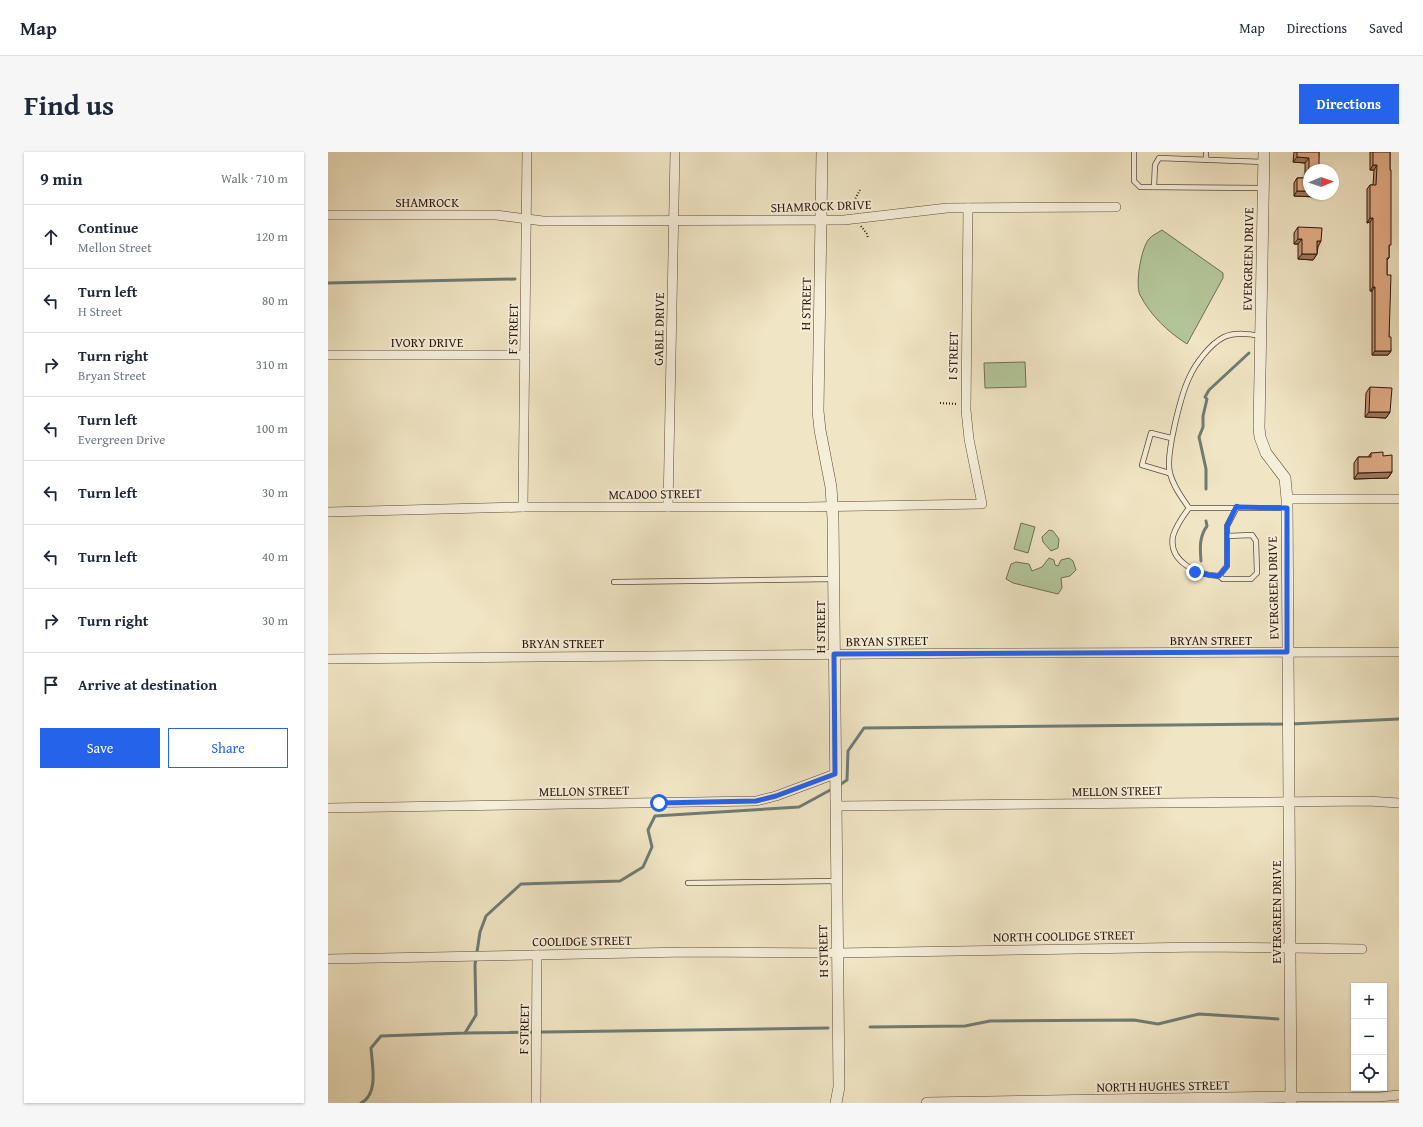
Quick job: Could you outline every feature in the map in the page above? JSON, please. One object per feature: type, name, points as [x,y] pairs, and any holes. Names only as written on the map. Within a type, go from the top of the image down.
[{"type":"street","name":"F STREET","points":[[524,507],[527,152]]},
{"type":"street","name":"GABLE DRIVE","points":[[668,507],[675,152]]},
{"type":"street","name":"H STREET","points":[[822,152],[818,411],[820,430],[831,487],[834,579],[839,1087],[836,1103]]},
{"type":"street","name":"EVERGREEN DRIVE","points":[[1264,157],[1260,437],[1266,453],[1285,478],[1287,504],[1291,1100]]},
{"type":"street","name":"SHAMROCK DRIVE","points":[[527,218],[543,221],[821,220],[857,219],[926,210],[968,208],[1116,207]]},
{"type":"street","name":"I STREET","points":[[968,208],[966,404],[969,439],[982,504]]},
{"type":"street","name":"SHAMROCK","points":[[328,215],[496,215],[527,218]]},
{"type":"street","name":"IVORY DRIVE","points":[[328,355],[525,355]]},
{"type":"street","points":[[1287,504],[1399,499]]},
{"type":"street","name":"MCADOO STREET","points":[[328,512],[524,507],[832,507],[982,504]]},
{"type":"street","name":"BRYAN STREET","points":[[328,658],[1399,652]]},
{"type":"street","name":"MELLON STREET","points":[[328,808],[756,801],[835,777]]},
{"type":"street","name":"MELLON STREET","points":[[836,802],[1368,801],[1399,803]]},
{"type":"street","name":"NORTH COOLIDGE STREET","points":[[837,953],[1203,947],[1362,948]]},
{"type":"street","name":"COOLIDGE STREET","points":[[328,959],[687,952],[837,953]]},
{"type":"street","name":"F STREET","points":[[536,1103],[538,1036],[537,955]]},
{"type":"street","name":"NORTH HUGHES STREET","points":[[927,1103],[1291,1100],[1399,1095]]},
{"type":"lane","points":[[1134,152],[1134,181],[1140,188],[1263,188]]},
{"type":"lane","points":[[1206,152],[1206,160]]},
{"type":"lane","points":[[1154,187],[1155,165],[1159,158],[1206,160],[1264,157]]},
{"type":"lane","points":[[1188,508],[1169,473],[1168,455],[1171,438],[1188,379],[1208,350],[1216,342],[1229,335],[1246,334],[1261,336]]},
{"type":"lane","points":[[1169,473],[1142,465],[1151,433],[1171,438]]},
{"type":"lane","points":[[1188,508],[1287,504]]},
{"type":"lane","points":[[1219,576],[1227,566],[1227,526],[1236,507]]},
{"type":"lane","points":[[1188,508],[1173,536],[1174,549],[1180,560],[1195,572],[1219,576],[1223,579],[1251,579],[1257,573],[1256,541],[1252,535],[1227,536]]},
{"type":"lane","points":[[614,582],[834,579]]},
{"type":"lane","points":[[688,883],[836,881]]},
{"type":"path","points":[[860,190],[853,203],[857,219],[868,238]]},
{"type":"path","points":[[940,403],[966,404]]},
{"type":"green space","points":[[1162,230],[1223,273],[1223,278],[1187,344],[1167,329],[1155,317],[1144,303],[1140,295],[1138,283],[1141,258],[1150,238]]},
{"type":"green space","points":[[1025,362],[1026,387],[985,388],[984,363]]},
{"type":"green space","points":[[1021,523],[1035,527],[1028,553],[1014,549]]},
{"type":"green space","points":[[1049,530],[1053,531],[1059,539],[1058,548],[1051,551],[1043,542],[1042,537]]},
{"type":"green space","points":[[1049,558],[1054,560],[1055,565],[1058,566],[1061,560],[1069,558],[1073,561],[1076,570],[1070,576],[1061,578],[1062,588],[1058,594],[1013,583],[1006,579],[1011,564],[1016,562],[1029,564],[1032,571],[1042,567]]},
{"type":"building","points":[[1297,152],[1319,152],[1319,164],[1309,164],[1309,158],[1297,157]]},
{"type":"building","points":[[1373,152],[1390,152],[1391,245],[1389,245],[1389,258],[1387,258],[1387,275],[1391,275],[1389,337],[1391,337],[1391,351],[1375,351],[1373,218],[1370,218],[1370,185],[1376,185],[1377,165],[1373,165]]},
{"type":"building","points":[[1297,178],[1303,178],[1303,191],[1297,191]]},
{"type":"building","points":[[1298,227],[1322,228],[1321,241],[1317,241],[1317,254],[1302,254],[1302,239],[1298,239]]},
{"type":"building","points":[[1370,387],[1392,388],[1390,412],[1369,412]]},
{"type":"building","points":[[1383,452],[1383,456],[1392,455],[1392,472],[1358,473],[1358,457],[1371,457],[1371,453]]},
{"type":"waterway","points":[[328,283],[515,279]]},
{"type":"waterway","points":[[1206,489],[1206,469],[1199,437],[1203,427],[1203,416],[1207,399],[1205,397],[1209,390],[1249,353]]},
{"type":"waterway","points":[[1201,561],[1201,543],[1204,530],[1207,526],[1206,521]]},
{"type":"waterway","points":[[1291,724],[1399,719]]},
{"type":"waterway","points":[[838,786],[847,780],[848,751],[864,728],[1285,724]]},
{"type":"waterway","points":[[361,1103],[367,1099],[372,1086],[373,1070],[371,1048],[381,1036],[465,1033],[476,1015],[475,965],[480,932],[486,916],[521,884],[620,881],[643,867],[652,847],[648,830],[655,816],[799,807],[834,788]]},
{"type":"waterway","points":[[870,1027],[965,1026],[990,1021],[1134,1020],[1158,1024],[1199,1014],[1278,1019]]},
{"type":"waterway","points":[[465,1033],[828,1028]]},
{"type":"route","points":[[659,803],[756,801],[776,796],[818,779],[835,774],[834,654],[989,652],[1062,654],[1287,652],[1287,508],[1236,507],[1227,526],[1227,566],[1219,576],[1195,572]]}]
